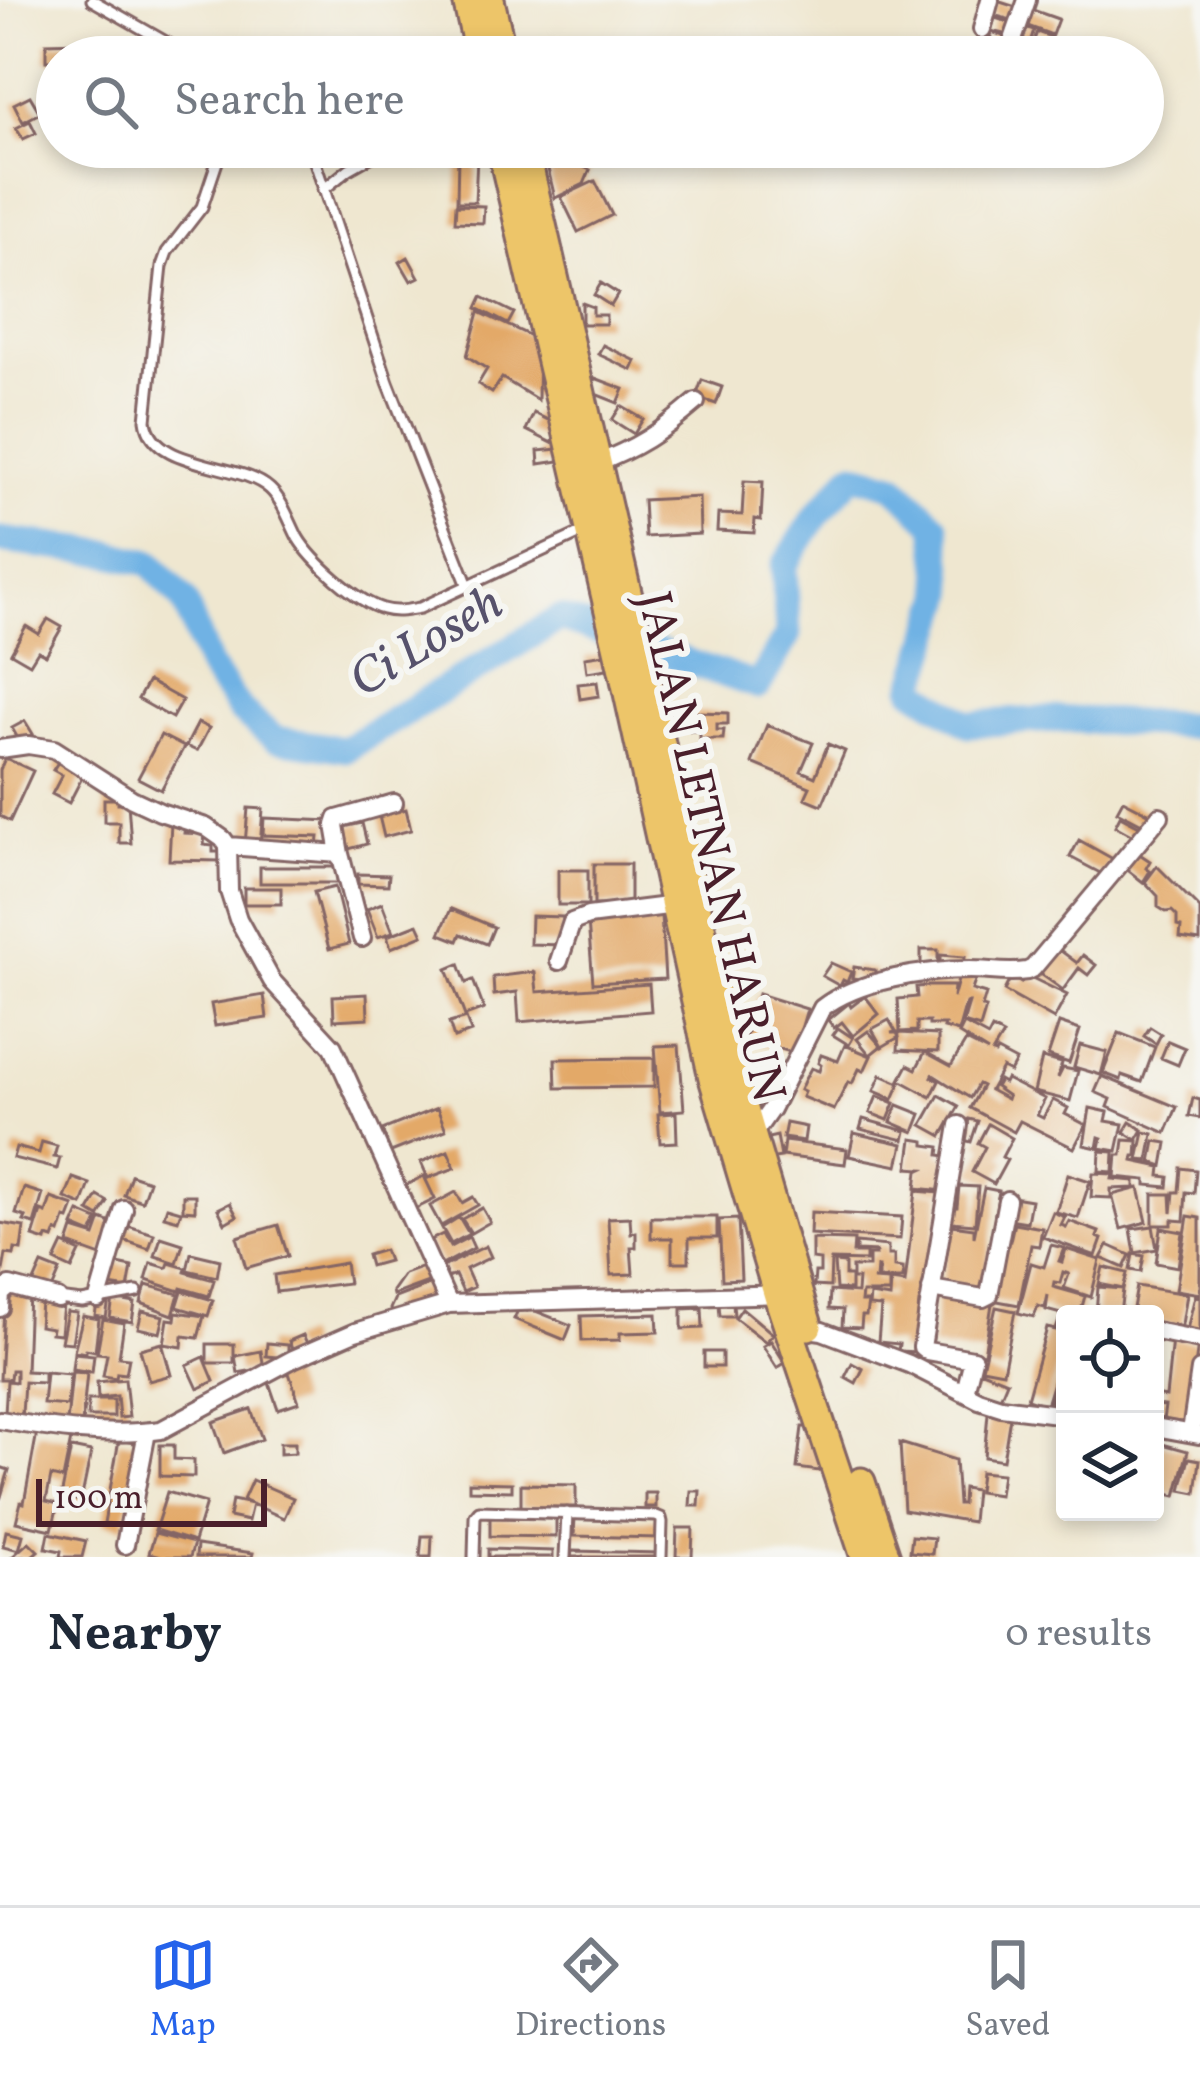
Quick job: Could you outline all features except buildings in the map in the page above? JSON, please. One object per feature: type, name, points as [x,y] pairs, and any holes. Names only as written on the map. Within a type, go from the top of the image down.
[{"type":"main road","points":[[467,0],[475,36]]},
{"type":"main road","points":[[490,0],[498,36]]},
{"type":"main road","name":"JALAN LETNAN HARUN","points":[[506,168],[585,467]]},
{"type":"main road","name":"JALAN LETNAN HARUN","points":[[528,168],[596,532],[752,1136],[788,1294]]},
{"type":"main road","name":"JALAN LETNAN HARUN","points":[[634,673],[675,905],[713,1078],[886,1557]]},
{"type":"main road","name":"JALAN LETNAN HARUN","points":[[800,1328],[865,1557]]},
{"type":"street","points":[[982,29],[990,0]]},
{"type":"street","points":[[1015,36],[1028,0]]},
{"type":"street","points":[[585,467],[659,434],[695,402]]},
{"type":"street","points":[[0,749],[28,745],[54,749],[146,806],[216,832],[228,847],[229,890],[238,919],[272,981],[333,1047],[449,1304]]},
{"type":"street","points":[[362,938],[335,825],[337,819],[394,803]]},
{"type":"street","points":[[752,1136],[772,1109],[822,1008],[885,981],[925,973],[973,970],[1004,974],[1033,968],[1160,815]]},
{"type":"street","points":[[228,847],[340,854]]},
{"type":"street","points":[[559,961],[572,922],[675,905]]},
{"type":"street","points":[[959,1125],[922,1347],[974,1360],[965,1392]]},
{"type":"street","points":[[931,1288],[982,1298],[989,1295],[1007,1200]]},
{"type":"street","points":[[98,1299],[124,1210]]},
{"type":"street","points":[[0,1308],[3,1290],[10,1286],[58,1299]]},
{"type":"street","points":[[0,1420],[87,1432],[161,1430],[334,1341],[449,1304],[788,1294]]},
{"type":"street","points":[[800,1328],[909,1364],[1001,1407],[1056,1414]]},
{"type":"street","points":[[1164,1332],[1200,1340]]},
{"type":"street","points":[[1164,1429],[1196,1434],[1200,1370]]},
{"type":"street","points":[[124,1545],[147,1432]]},
{"type":"lane","points":[[92,0],[155,36]]},
{"type":"lane","points":[[215,168],[202,207],[167,252],[162,266],[146,420],[151,438],[168,451],[268,487],[307,551],[382,609],[420,608],[596,532]]},
{"type":"lane","points":[[316,168],[388,382],[468,586]]},
{"type":"lane","points":[[323,190],[353,168]]},
{"type":"lane","points":[[58,1299],[82,1302],[137,1292]]},
{"type":"lane","points":[[474,1557],[479,1511],[661,1518],[661,1557]]},
{"type":"lane","points":[[565,1557],[567,1513]]},
{"type":"waterway","name":"Ci Loseh","points":[[0,540],[150,563],[184,600],[209,666],[241,711],[275,739],[346,749],[560,618],[758,686],[788,634],[784,566],[817,515],[853,474],[894,485],[936,525],[944,594],[914,689],[968,724],[1056,719],[1200,726]]}]
